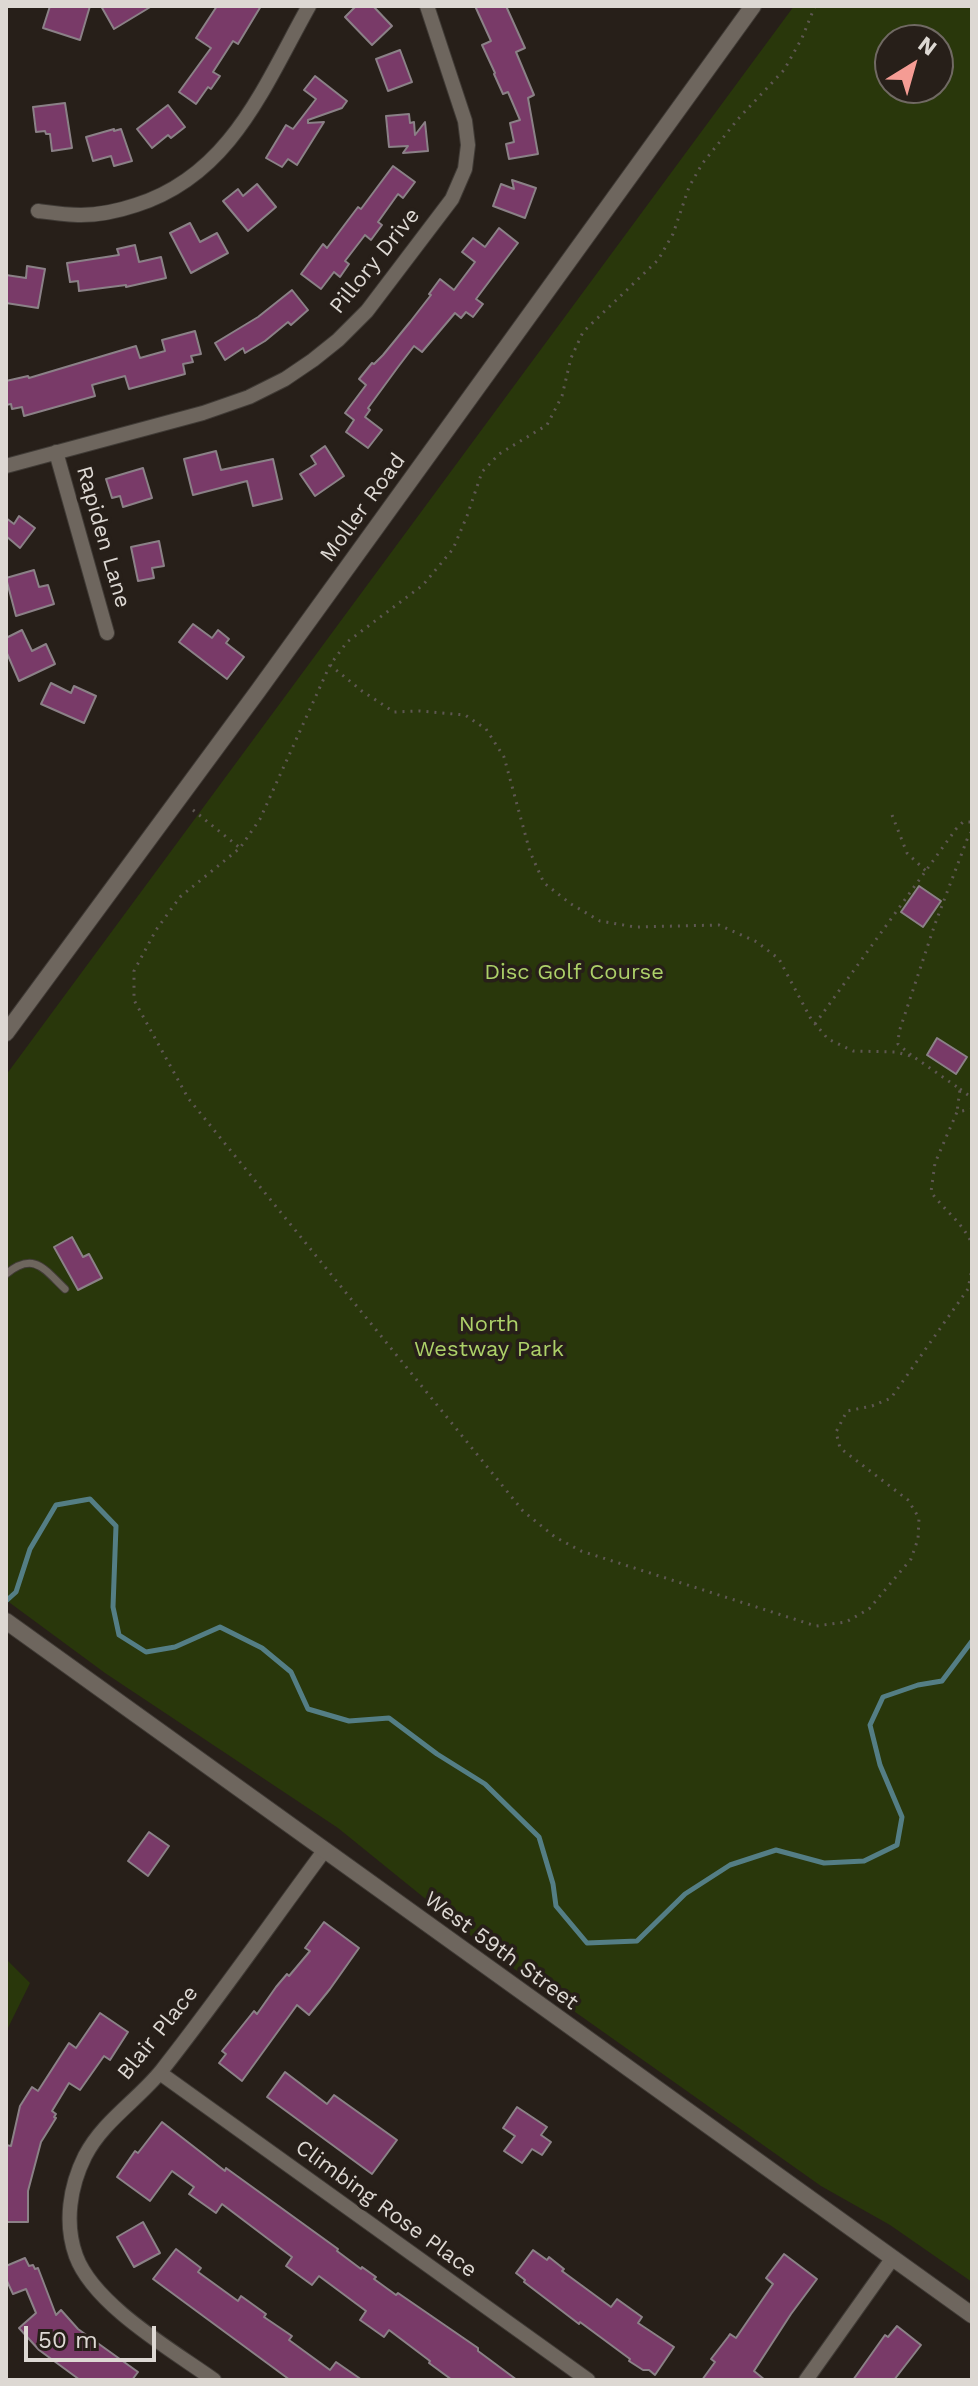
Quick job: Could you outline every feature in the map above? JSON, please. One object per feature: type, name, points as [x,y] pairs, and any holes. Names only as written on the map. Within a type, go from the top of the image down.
[{"type":"street","points":[[38,211],[78,215],[119,210],[157,198],[200,172],[239,129],[309,6]]},
{"type":"street","name":"Pillory Drive","points":[[6,466],[218,409],[249,397],[285,379],[350,329],[377,299],[452,199],[463,177],[468,152],[465,121],[427,6]]},
{"type":"street","name":"Moller Road","points":[[6,1033],[753,6]]},
{"type":"street","name":"Rapiden Lane","points":[[56,452],[107,633]]},
{"type":"street","name":"West 59th Street","points":[[12,1626],[972,2315]]},
{"type":"street","name":"Blair Place","points":[[214,2380],[118,2311],[96,2287],[76,2257],[69,2223],[72,2186],[86,2154],[105,2128],[160,2073],[324,1851]]},
{"type":"street","name":"Climbing Rose Place","points":[[160,2073],[588,2380]]},
{"type":"street","points":[[806,2380],[892,2259]]},
{"type":"lane","points":[[6,1274],[17,1265],[28,1262],[40,1265],[65,1289]]},
{"type":"path","points":[[815,6],[784,70],[738,119],[702,164],[689,187],[673,234],[658,260],[583,332],[571,358],[562,396],[547,425],[499,454],[482,472],[453,549],[423,585],[347,642],[330,665],[260,819],[240,848],[180,897],[156,930],[134,971],[134,1000],[188,1098],[226,1147],[523,1511],[555,1537],[581,1551],[816,1626],[846,1622],[869,1609],[911,1559],[918,1539],[919,1518],[908,1500],[840,1448],[836,1432],[847,1411],[891,1398],[968,1289],[972,1269]]},
{"type":"path","points":[[330,665],[394,712],[465,715],[486,729],[504,757],[530,852],[544,883],[571,904],[600,921],[635,927],[719,925],[757,942],[779,959],[815,1024],[828,1039],[853,1051],[896,1052],[914,1057]]},
{"type":"path","points":[[179,799],[240,848]]},
{"type":"path","points":[[892,815],[907,853],[926,871]]},
{"type":"path","points":[[815,1024],[956,829],[963,822],[972,822]]},
{"type":"path","points":[[972,831],[935,924],[899,1032],[898,1044],[972,1098]]},
{"type":"path","points":[[960,1089],[957,1112],[935,1163],[931,1192],[943,1209],[966,1229],[972,1244]]},
{"type":"path","points":[[957,1112],[972,1109]]},
{"type":"green space","name":"North Westway Park","points":[[794,6],[972,6],[972,2282],[890,2225],[821,2186],[496,1956],[338,1828],[105,1673],[6,1600],[6,1075]]},
{"type":"green space","points":[[6,1959],[30,1983],[6,2032]]},
{"type":"building","points":[[50,6],[90,6],[80,40],[43,28]]},
{"type":"building","points":[[101,6],[152,6],[114,29]]},
{"type":"building","points":[[217,6],[261,6],[238,44],[233,41],[213,72],[220,76],[196,104],[179,92],[211,48],[196,38]]},
{"type":"building","points":[[356,6],[373,6],[392,26],[372,45],[345,17]]},
{"type":"building","points":[[475,6],[506,6],[525,48],[516,52],[534,95],[528,98],[538,154],[509,159],[506,144],[514,142],[510,123],[520,120],[508,92],[503,94],[482,45],[491,41]]},
{"type":"building","points":[[400,50],[412,82],[388,91],[376,59]]},
{"type":"building","points":[[315,76],[347,101],[342,108],[308,120],[308,123],[324,122],[297,165],[288,159],[282,167],[266,158],[286,125],[293,129],[316,99],[304,90]]},
{"type":"building","points":[[65,103],[72,148],[52,151],[50,134],[36,132],[33,107]]},
{"type":"building","points":[[168,105],[185,127],[152,148],[137,129]]},
{"type":"building","points":[[409,114],[410,123],[414,122],[415,135],[425,122],[428,151],[403,153],[408,146],[389,147],[386,116]]},
{"type":"building","points":[[121,129],[132,161],[114,166],[111,156],[93,161],[86,137]]},
{"type":"building","points":[[393,166],[415,182],[403,198],[398,194],[378,222],[382,225],[371,240],[365,235],[345,261],[349,264],[340,277],[334,272],[321,289],[301,274],[323,244],[327,248],[358,207],[361,209]]},
{"type":"building","points":[[512,180],[536,188],[525,218],[493,206],[501,184],[514,189]]},
{"type":"building","points":[[257,184],[276,207],[248,231],[223,201],[238,189],[243,196]]},
{"type":"building","points":[[190,223],[200,242],[217,233],[228,253],[191,273],[170,233]]},
{"type":"building","points":[[499,228],[518,243],[476,299],[483,304],[473,317],[466,312],[461,318],[455,313],[422,352],[414,346],[368,408],[370,410],[365,417],[382,430],[368,448],[346,432],[354,420],[345,413],[366,385],[359,379],[410,322],[440,279],[454,290],[475,262],[462,252],[473,238],[485,247]]},
{"type":"building","points":[[135,245],[139,262],[161,257],[166,278],[126,287],[79,291],[78,281],[70,282],[67,263],[119,255],[117,249]]},
{"type":"building","points":[[27,266],[45,269],[38,308],[6,303],[6,275],[26,278]]},
{"type":"building","points":[[292,290],[308,310],[265,341],[245,353],[243,348],[225,360],[215,343],[258,317]]},
{"type":"building","points":[[195,331],[201,354],[191,356],[193,362],[183,364],[185,374],[129,389],[125,376],[92,385],[95,396],[24,416],[22,407],[12,409],[11,404],[6,405],[6,381],[29,378],[136,346],[140,358],[165,351],[162,340]]},
{"type":"building","points":[[325,446],[344,476],[315,496],[300,474],[316,464],[311,456]]},
{"type":"building","points":[[216,451],[221,470],[273,459],[282,499],[253,506],[247,481],[193,495],[184,459]]},
{"type":"building","points":[[143,468],[152,498],[123,507],[120,496],[112,498],[106,479]]},
{"type":"building","points":[[19,516],[35,528],[20,548],[6,536],[6,518],[14,524]]},
{"type":"building","points":[[159,541],[164,566],[152,568],[154,578],[138,581],[131,547]]},
{"type":"building","points":[[34,570],[39,587],[48,585],[54,604],[16,616],[6,578]]},
{"type":"building","points":[[193,624],[212,638],[218,630],[229,639],[226,643],[244,657],[227,679],[179,642]]},
{"type":"building","points":[[22,630],[32,651],[46,644],[55,664],[19,681],[6,651],[6,638]]},
{"type":"building","points":[[51,683],[71,693],[74,686],[96,696],[84,723],[41,704]]},
{"type":"building","points":[[919,886],[941,901],[923,927],[901,912]]},
{"type":"building","points":[[937,1038],[967,1057],[956,1074],[927,1055]]},
{"type":"building","points":[[72,1237],[83,1257],[89,1254],[102,1278],[78,1290],[54,1247]]},
{"type":"building","points":[[149,1832],[169,1846],[148,1876],[128,1861]]},
{"type":"building","points":[[324,1922],[359,1948],[309,2015],[297,2005],[242,2081],[219,2063],[226,2054],[222,2051],[254,2011],[257,2014],[276,1987],[310,1951],[305,1948]]},
{"type":"building","points":[[100,2013],[128,2032],[110,2060],[104,2056],[80,2090],[69,2083],[52,2111],[56,2118],[41,2142],[28,2191],[28,2222],[6,2222],[6,2145],[11,2146],[20,2106],[32,2087],[38,2091],[69,2043],[76,2048]]},
{"type":"building","points":[[285,2072],[327,2104],[334,2095],[397,2140],[372,2174],[267,2097]]},
{"type":"building","points":[[517,2107],[547,2127],[541,2135],[551,2142],[542,2155],[532,2149],[522,2163],[504,2151],[515,2136],[503,2128]]},
{"type":"building","points":[[162,2122],[225,2171],[226,2168],[376,2277],[374,2279],[396,2295],[398,2293],[478,2348],[517,2380],[452,2380],[389,2330],[384,2337],[360,2320],[366,2311],[319,2276],[312,2285],[286,2266],[292,2257],[222,2204],[216,2213],[189,2194],[194,2187],[172,2171],[150,2201],[117,2177],[135,2151],[138,2153]]},
{"type":"building","points":[[143,2222],[160,2253],[134,2267],[117,2237]]},
{"type":"building","points":[[176,2249],[201,2268],[198,2272],[238,2301],[241,2296],[266,2314],[264,2317],[292,2336],[289,2340],[330,2370],[336,2362],[362,2380],[290,2380],[153,2279]]},
{"type":"building","points":[[533,2250],[547,2260],[549,2257],[564,2269],[562,2271],[611,2307],[617,2299],[642,2317],[638,2323],[674,2347],[655,2375],[629,2361],[524,2282],[516,2273]]},
{"type":"building","points":[[784,2254],[817,2279],[754,2371],[765,2380],[702,2380],[715,2362],[711,2359],[730,2334],[736,2338],[773,2284],[766,2278]]},
{"type":"building","points":[[25,2258],[29,2266],[38,2268],[56,2315],[61,2310],[78,2329],[138,2372],[132,2380],[80,2380],[39,2350],[19,2328],[36,2313],[26,2289],[13,2294],[6,2279],[6,2266]]},
{"type":"building","points":[[897,2326],[921,2345],[894,2380],[853,2380],[885,2335],[888,2337]]},
{"type":"waterway","points":[[6,1601],[16,1592],[30,1549],[56,1505],[90,1499],[116,1526],[113,1607],[119,1635],[146,1652],[175,1647],[220,1627],[262,1648],[291,1672],[308,1709],[349,1721],[389,1718],[437,1754],[485,1784],[539,1837],[556,1906],[587,1943],[637,1941],[685,1894],[730,1865],[776,1850],[824,1863],[864,1861],[897,1845],[902,1817],[880,1765],[870,1725],[883,1697],[918,1685],[942,1681],[972,1641]]},
{"type":"park label","name":"Disc Golf Course","points":[[574,973]]}]
